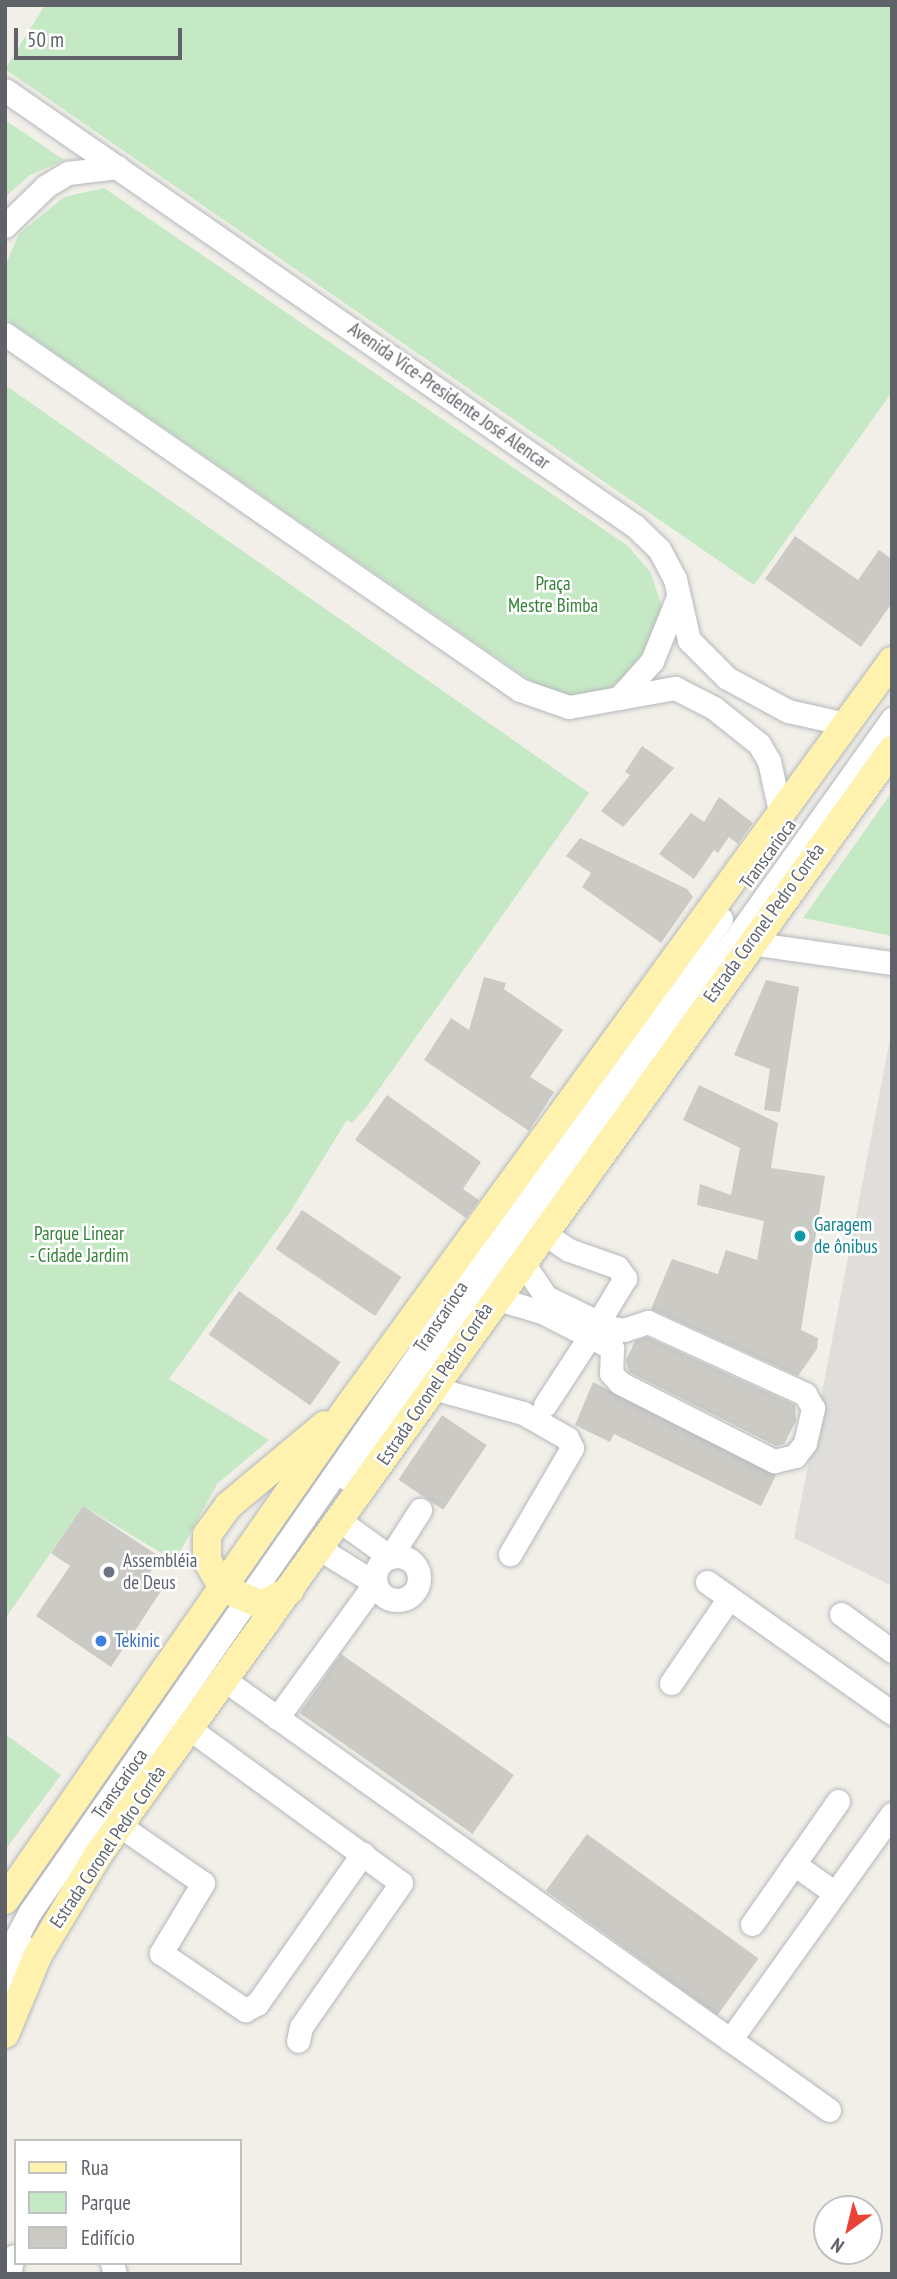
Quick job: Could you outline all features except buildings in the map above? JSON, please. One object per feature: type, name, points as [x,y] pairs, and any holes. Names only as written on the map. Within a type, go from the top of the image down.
[{"type":"main road","points":[[5,1900],[349,1406],[642,998],[781,816],[892,661]]},
{"type":"main road","name":"Estrada Coronel Pedro Corrêa","points":[[5,2034],[56,1920],[119,1825],[293,1588],[541,1232],[892,750]]},
{"type":"main road","points":[[293,1588],[255,1603],[223,1588],[208,1560],[207,1535],[215,1520],[349,1406]]},
{"type":"street","name":"Avenida Vice-Presidente José Alencar","points":[[5,90],[635,526],[659,549],[678,597],[689,639],[727,678],[788,711],[846,724]]},
{"type":"street","points":[[5,226],[37,194],[68,173],[118,167]]},
{"type":"street","points":[[5,334],[520,690],[569,707],[675,688],[714,708],[758,744],[769,761],[781,816]]},
{"type":"street","points":[[616,700],[652,660],[678,597]]},
{"type":"street","name":"Transcarioca","points":[[5,1985],[42,1910],[255,1603],[496,1237],[892,684]]},
{"type":"street","name":"Transcarioca","points":[[5,1959],[30,1912],[892,719]]},
{"type":"street","points":[[749,943],[892,963]]},
{"type":"street","points":[[541,1232],[569,1250],[617,1267],[625,1278],[599,1332],[545,1405]]},
{"type":"street","points":[[494,1298],[599,1332],[624,1330],[648,1322],[805,1394],[813,1408],[805,1444],[796,1456],[774,1461],[620,1383],[611,1373],[615,1352],[599,1332],[546,1297],[522,1260]]},
{"type":"street","points":[[433,1388],[505,1405],[568,1438],[569,1459],[510,1555]]},
{"type":"street","points":[[277,1718],[375,1583],[377,1567],[390,1557],[420,1510]]},
{"type":"street","points":[[320,1549],[375,1583],[386,1598],[396,1601],[418,1586],[416,1567],[390,1557],[340,1521]]},
{"type":"street","points":[[707,1582],[892,1713]]},
{"type":"street","points":[[671,1683],[729,1598]]},
{"type":"street","points":[[841,1614],[892,1651]]},
{"type":"street","points":[[226,1681],[829,2110]]},
{"type":"street","points":[[190,1729],[398,1879],[400,1888],[301,2027],[298,2041]]},
{"type":"street","points":[[752,1924],[838,1801]]},
{"type":"street","points":[[730,2040],[892,1814]]},
{"type":"street","points":[[119,1825],[203,1883],[162,1953],[245,2010],[257,2004],[363,1853]]},
{"type":"street","points":[[794,1864],[835,1893]]},
{"type":"shaded area","points":[[892,1029],[892,1586],[794,1538]]},
{"type":"green space","points":[[45,5],[892,5],[892,392],[754,585],[5,69]]},
{"type":"green space","points":[[5,120],[64,160],[30,175],[5,197]]},
{"type":"green space","name":"Praça Mestre Bimba","points":[[104,188],[628,546],[651,573],[662,607],[653,641],[632,671],[604,692],[572,697],[547,692],[6,319],[5,266],[19,234],[64,197]]},
{"type":"green space","name":"Parque Linear - Cidade Jardim","points":[[5,385],[589,793],[367,1106],[352,1123],[347,1120],[290,1212],[169,1379],[269,1440],[217,1484],[175,1561],[83,1506],[5,1619]]},
{"type":"green space","points":[[892,792],[892,936],[803,918]]},
{"type":"green space","points":[[5,1734],[61,1775],[5,1850]]},
{"type":"place","name":"Garagem de ônibus","points":[[800,1236]]},
{"type":"place","name":"Assembléia de Deus","points":[[109,1572]]},
{"type":"place","name":"Tekinic","points":[[101,1641]]}]
